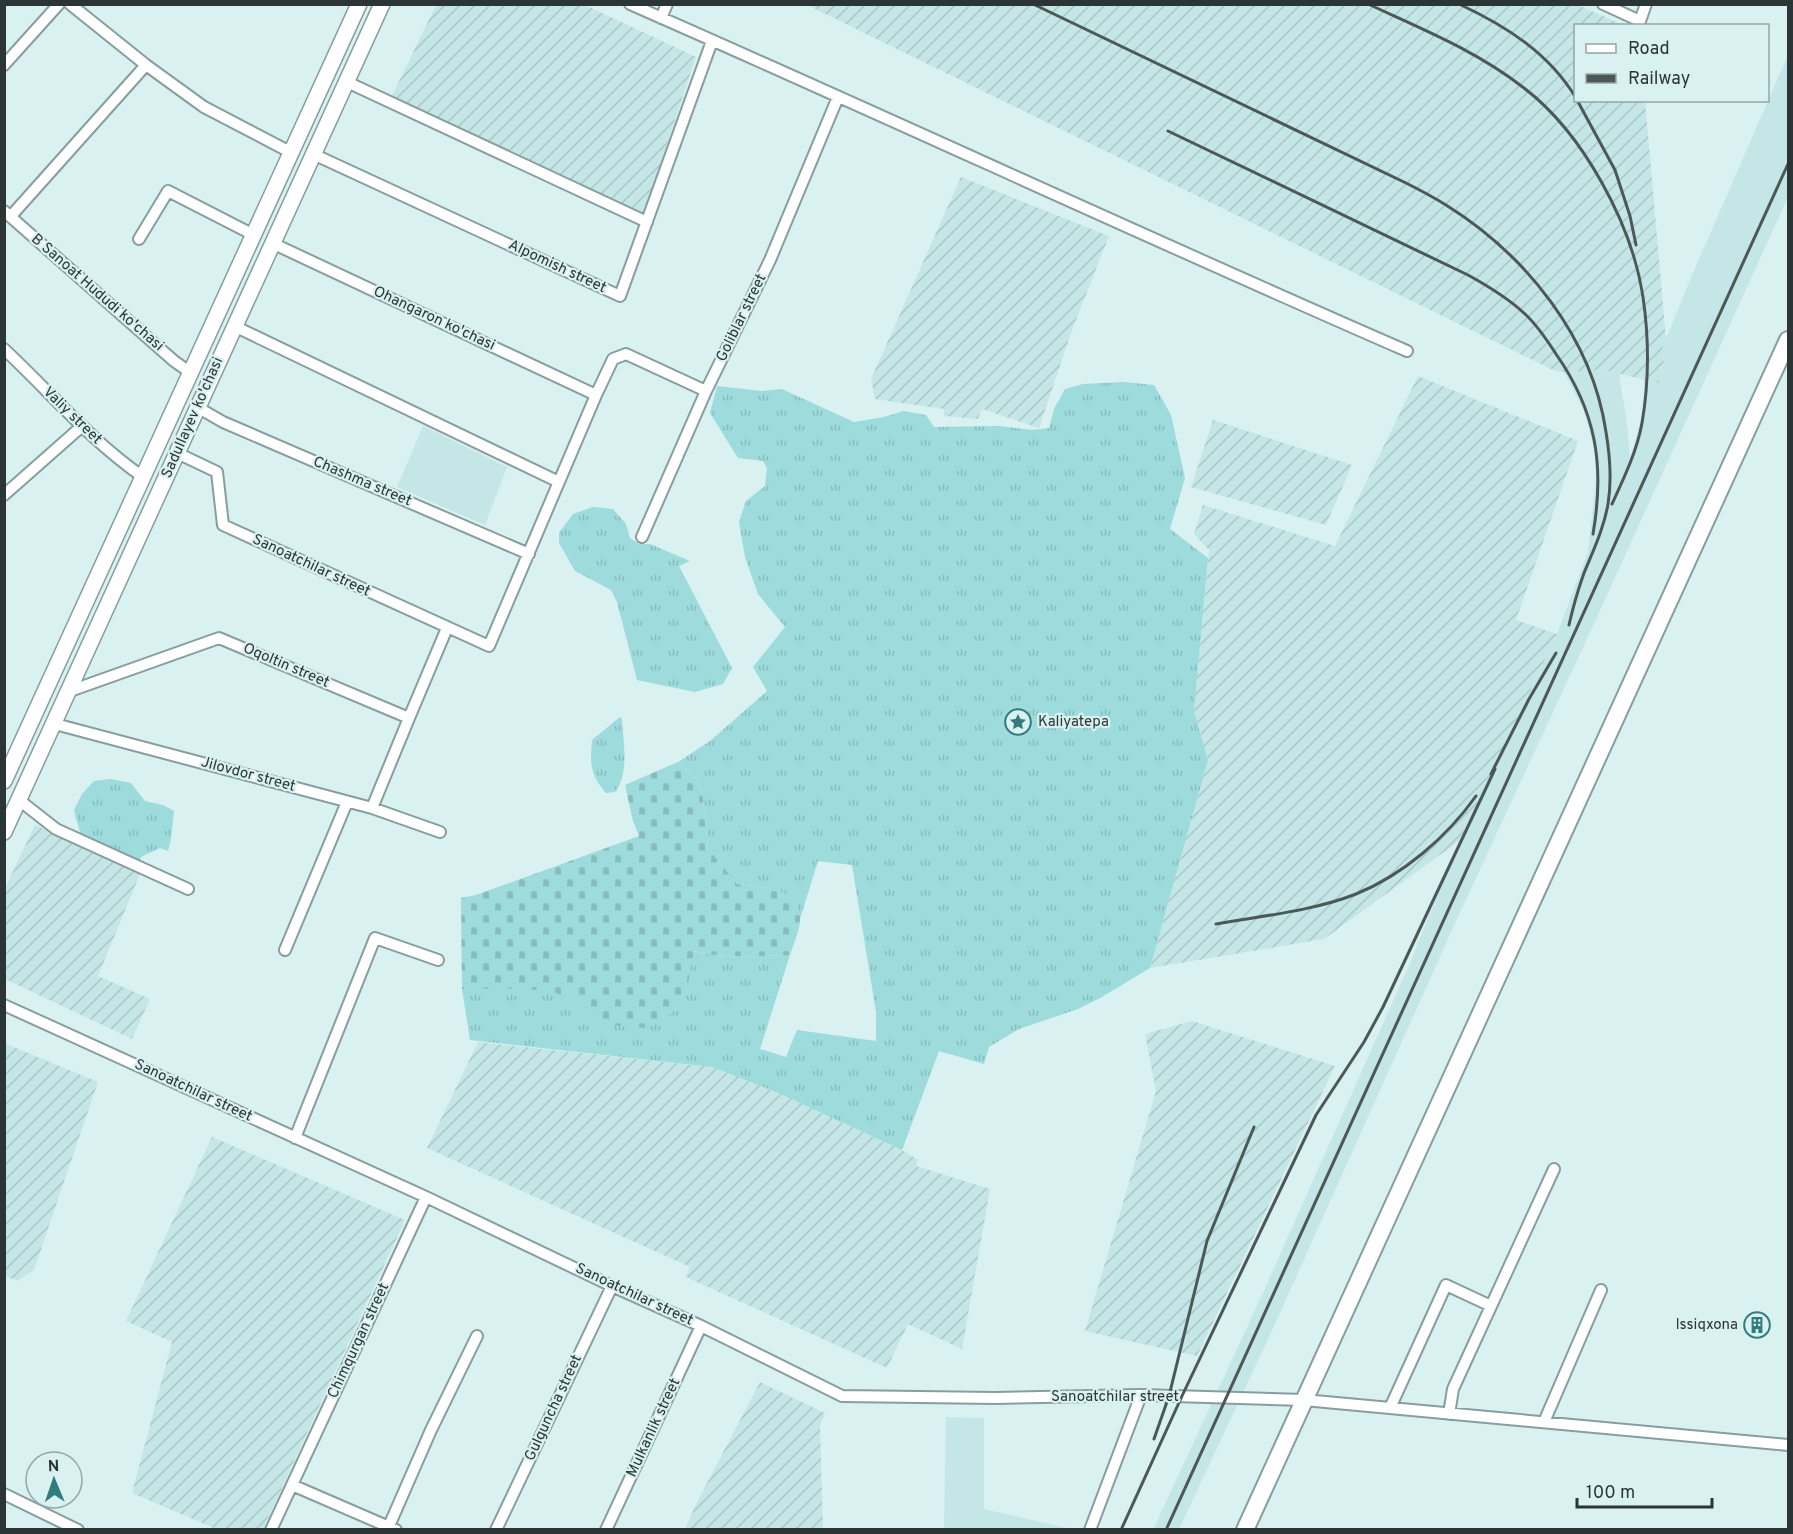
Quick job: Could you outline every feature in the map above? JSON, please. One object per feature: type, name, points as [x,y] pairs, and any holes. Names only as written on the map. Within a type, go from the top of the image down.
[{"type":"main road","name":"Sadullayev ko'chasi","points":[[4,781],[359,4]]},
{"type":"main road","name":"Sadullayev ko'chasi","points":[[4,831],[13,803],[55,724],[382,4]]},
{"type":"main road","points":[[1245,1530],[1788,340]]},
{"type":"street","points":[[4,65],[59,4]]},
{"type":"street","points":[[70,4],[146,65],[204,107],[292,153]]},
{"type":"street","points":[[630,4],[1407,351]]},
{"type":"street","points":[[661,18],[667,4]]},
{"type":"street","points":[[1603,4],[1640,21],[1646,4]]},
{"type":"street","name":"Alpomish street","points":[[313,154],[620,296],[712,40]]},
{"type":"street","points":[[8,214],[146,65]]},
{"type":"street","points":[[347,82],[647,222]]},
{"type":"street","name":"Goliblar street","points":[[642,537],[706,390],[770,260],[838,97]]},
{"type":"street","points":[[139,239],[168,191],[254,235]]},
{"type":"street","name":"B Sanoat Hududi ko'chasi","points":[[8,214],[174,361],[191,373]]},
{"type":"street","name":"Ohangaron ko'chasi","points":[[272,243],[596,395]]},
{"type":"street","points":[[234,326],[559,482]]},
{"type":"street","points":[[529,554],[613,359],[626,354],[706,390]]},
{"type":"street","name":"Valiy street","points":[[7,356],[81,427],[124,464],[143,477]]},
{"type":"street","name":"Chashma street","points":[[197,407],[223,422],[529,554]]},
{"type":"street","points":[[4,495],[81,427]]},
{"type":"street","name":"Sanoatchilar street","points":[[177,453],[217,472],[223,525],[489,646],[529,554]]},
{"type":"street","points":[[372,808],[447,628]]},
{"type":"street","name":"Oqoltin street","points":[[70,690],[219,638],[409,718]]},
{"type":"street","name":"Jilovdor street","points":[[55,724],[372,808],[440,832]]},
{"type":"street","points":[[285,950],[347,802]]},
{"type":"street","points":[[13,803],[56,829],[188,889]]},
{"type":"street","points":[[295,1138],[375,938],[438,960]]},
{"type":"street","name":"Sanoatchilar street","points":[[4,1005],[426,1197],[612,1286],[702,1326],[842,1396],[995,1398],[1141,1395],[1304,1400],[1788,1444]]},
{"type":"street","points":[[1449,1414],[1453,1389],[1554,1169]]},
{"type":"street","name":"Chimqurgan street","points":[[271,1530],[426,1197]]},
{"type":"street","points":[[1390,1408],[1446,1285],[1491,1306]]},
{"type":"street","name":"Gulguncha street","points":[[496,1530],[612,1286]]},
{"type":"street","points":[[1544,1422],[1601,1290]]},
{"type":"street","name":"Mulkanlik street","points":[[606,1530],[702,1326]]},
{"type":"street","points":[[292,1485],[393,1528],[431,1430],[477,1336]]},
{"type":"street","points":[[1090,1530],[1141,1395]]},
{"type":"street","points":[[4,1494],[78,1530]]},
{"type":"street","points":[[51,1530],[56,1519]]},
{"type":"shaded area","points":[[436,5],[585,5],[696,57],[643,216],[391,98]]},
{"type":"shaded area","points":[[807,5],[1578,5],[1621,24],[1574,24],[1574,102],[1645,102],[1666,339],[1662,340],[1664,365],[1660,367],[1659,383],[1603,370],[1564,372],[1553,370]]},
{"type":"shaded area","points":[[1788,55],[1788,197],[1456,921],[1270,1335],[1179,1529],[1153,1530],[1262,1295],[1410,963],[1459,841],[1557,634],[1588,552],[1598,461],[1584,411],[1564,372],[1603,370],[1619,374],[1630,459],[1644,410],[1644,379],[1664,365],[1662,340],[1666,339]]},
{"type":"shaded area","points":[[961,177],[1109,236],[1072,330],[1039,428],[982,409],[978,419],[944,416],[944,409],[875,399],[871,379]]},
{"type":"shaded area","points":[[1418,376],[1578,441],[1516,620],[1557,634],[1459,841],[1324,939],[1150,968],[1208,760],[1194,711],[1209,550],[1194,534],[1203,505],[1335,546]]},
{"type":"shaded area","points":[[1213,420],[1352,465],[1326,525],[1191,487]]},
{"type":"shaded area","points":[[423,426],[507,467],[485,525],[397,487]]},
{"type":"shaded area","points":[[35,825],[140,874],[98,976],[150,999],[132,1039],[5,979],[4,890]]},
{"type":"shaded area","points":[[1192,1021],[1335,1066],[1197,1356],[1085,1331],[1156,1091],[1145,1034]]},
{"type":"shaded area","points":[[478,1042],[712,1067],[776,1092],[902,1150],[918,1160],[916,1166],[990,1189],[962,1349],[908,1324],[887,1368],[686,1277],[690,1267],[427,1148]]},
{"type":"shaded area","points":[[4,1043],[98,1082],[34,1270],[17,1281],[5,1276]]},
{"type":"shaded area","points":[[212,1137],[405,1220],[263,1529],[216,1529],[132,1493],[172,1342],[126,1321]]},
{"type":"shaded area","points":[[760,1382],[825,1413],[820,1426],[823,1529],[685,1529],[696,1504]]},
{"type":"shaded area","points":[[946,1417],[984,1418],[984,1509],[1071,1529],[944,1529]]},
{"type":"green space","name":"Kaliyatepa","points":[[1123,382],[1154,385],[1171,415],[1185,478],[1170,529],[1208,558],[1194,711],[1208,760],[1150,968],[1078,1009],[1019,1029],[989,1047],[984,1064],[939,1051],[902,1150],[776,1092],[712,1067],[470,1040],[462,989],[521,988],[551,991],[578,1000],[612,1025],[692,958],[693,951],[729,956],[790,955],[760,1049],[786,1057],[797,1030],[876,1041],[876,1012],[852,865],[818,861],[800,919],[791,900],[784,894],[768,888],[737,884],[708,848],[703,798],[696,778],[678,762],[710,741],[767,691],[753,667],[785,627],[758,594],[745,557],[739,522],[746,501],[765,486],[767,468],[763,461],[738,458],[710,413],[717,386],[762,391],[782,389],[854,422],[904,411],[926,415],[934,427],[999,426],[1032,430],[1049,428],[1054,409],[1065,389],[1083,384]]},
{"type":"green space","points":[[593,507],[613,509],[626,524],[630,538],[639,544],[650,544],[690,561],[679,566],[732,668],[723,684],[695,692],[637,680],[617,602],[611,590],[575,571],[559,543],[559,533],[573,514]]},
{"type":"green space","points":[[620,717],[624,747],[623,776],[615,792],[606,793],[592,769],[592,740]]},
{"type":"green space","points":[[678,762],[696,778],[703,798],[708,848],[737,884],[777,890],[793,900],[798,908],[800,923],[790,955],[730,956],[694,951],[684,1005],[647,1028],[612,1025],[577,1000],[556,993],[521,988],[462,989],[461,898],[476,895],[639,836],[633,821],[625,785]]},
{"type":"green space","points":[[111,779],[131,783],[145,801],[163,805],[174,811],[168,851],[160,848],[141,857],[140,862],[81,836],[74,810],[82,794],[94,781]]},
{"type":"railway","points":[[1033,4],[1406,183],[1446,205],[1475,225],[1503,248],[1528,274],[1551,302],[1586,363],[1598,397],[1609,450],[1610,486],[1606,513],[1582,579],[1569,625]]},
{"type":"railway","points":[[1368,4],[1468,52],[1524,88],[1566,129],[1602,182],[1628,240],[1637,269],[1643,297],[1647,344],[1646,392],[1640,433],[1630,464],[1612,504]]},
{"type":"railway","points":[[1459,4],[1525,42],[1553,67],[1574,95]]},
{"type":"railway","points":[[1578,102],[1615,170],[1630,216],[1636,245]]},
{"type":"railway","points":[[1168,131],[1468,275],[1498,293],[1525,314],[1542,333],[1570,375],[1588,418],[1594,440],[1598,485],[1593,534]]},
{"type":"railway","points":[[1166,1530],[1788,164]]},
{"type":"railway","points":[[1491,774],[1529,699],[1556,653]]},
{"type":"railway","points":[[1121,1530],[1316,1115],[1364,1042],[1383,1007],[1495,769]]},
{"type":"railway","points":[[1216,924],[1322,905],[1373,886],[1407,865],[1438,840],[1476,796]]},
{"type":"railway","points":[[1154,1439],[1169,1396],[1207,1241],[1254,1127]]},
{"type":"place","name":"Kaliyatepa","points":[[1018,722]]},
{"type":"place","name":"Issiqxona","points":[[1757,1325]]}]
